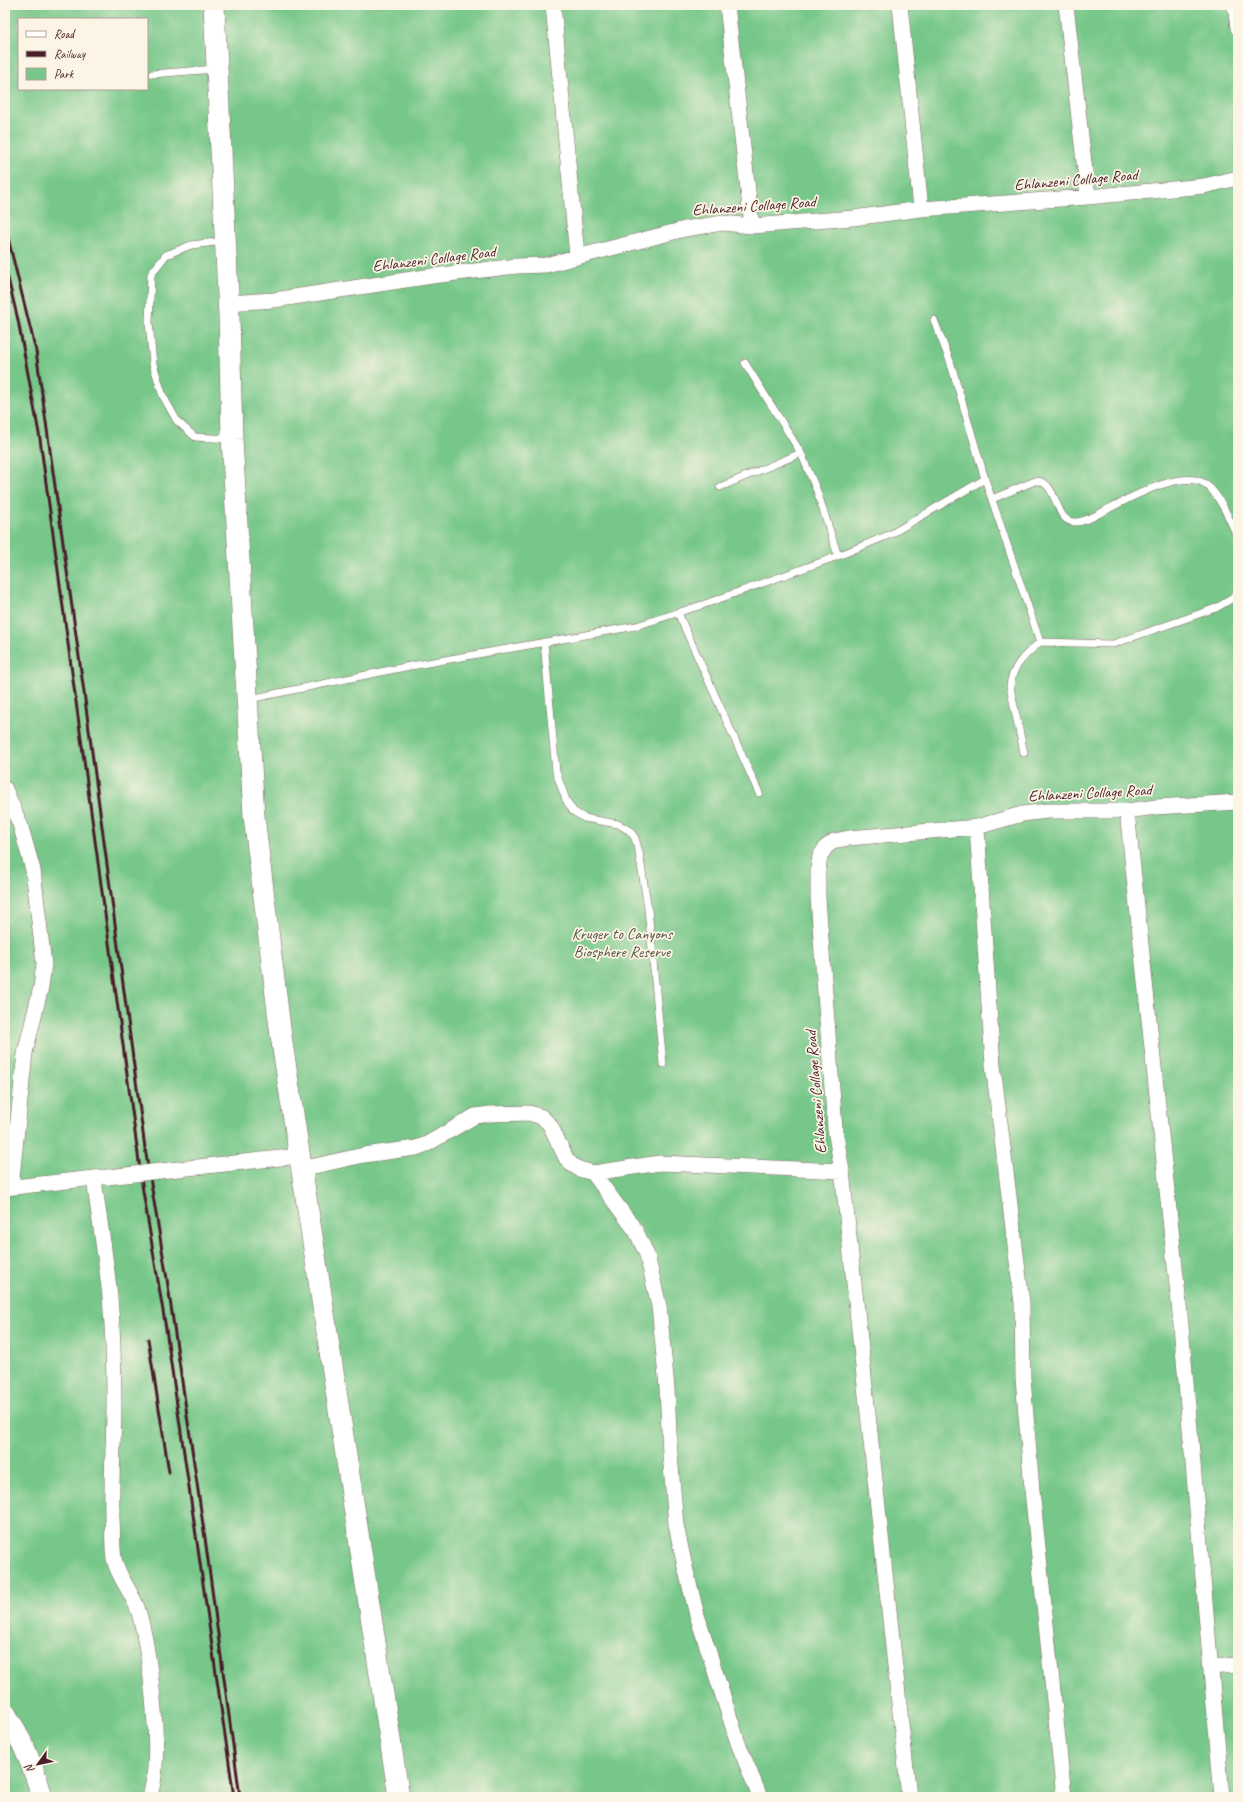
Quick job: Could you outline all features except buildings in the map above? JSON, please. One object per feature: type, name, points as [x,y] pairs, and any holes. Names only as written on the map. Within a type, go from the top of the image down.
[{"type":"street","points":[[214,5],[228,304],[232,439],[254,816],[281,1036],[399,1797]]},
{"type":"street","points":[[553,5],[577,256]]},
{"type":"street","points":[[727,5],[752,226]]},
{"type":"street","points":[[900,5],[920,209]]},
{"type":"street","points":[[1066,5],[1088,197]]},
{"type":"street","points":[[1235,5],[1238,28]]},
{"type":"street","name":"Ehlanzeni Collage Road","points":[[228,304],[274,300],[432,276],[517,266],[546,265],[685,229],[723,223],[752,226],[853,218],[920,209],[1088,197],[1204,186],[1238,178]]},
{"type":"street","points":[[5,789],[20,824],[33,870],[44,964],[41,987],[25,1053],[8,1187],[169,1170],[300,1162],[416,1148],[427,1144],[475,1116],[490,1114],[529,1114],[542,1117],[550,1125],[566,1158],[571,1164],[580,1170],[593,1174],[636,1231],[646,1255],[659,1306],[667,1388],[670,1454],[676,1526],[697,1615],[738,1743],[760,1797]]},
{"type":"street","name":"Ehlanzeni Collage Road","points":[[593,1174],[660,1163],[842,1171],[836,1130],[818,898],[820,856],[826,847],[834,841],[848,838],[977,827],[1022,814],[1048,811],[1127,811],[1156,807],[1238,802]]},
{"type":"street","points":[[1127,811],[1180,1314],[1222,1797]]},
{"type":"street","points":[[977,827],[992,1058],[1009,1207],[1022,1303],[1024,1378],[1032,1490],[1064,1797]]},
{"type":"street","points":[[842,1171],[909,1797]]},
{"type":"street","points":[[101,1178],[114,1367],[112,1501],[114,1559],[119,1573],[138,1610],[145,1641],[153,1706],[155,1759],[154,1777],[149,1797]]},
{"type":"street","points":[[1211,1667],[1238,1665]]},
{"type":"street","points":[[5,1713],[16,1729],[35,1769],[42,1797]]},
{"type":"lane","points":[[152,74],[217,69]]},
{"type":"lane","points":[[225,241],[191,245],[166,255],[151,274],[149,322],[154,364],[163,396],[177,421],[195,437],[232,439]]},
{"type":"lane","points":[[934,320],[950,361],[985,479],[1040,642]]},
{"type":"lane","points":[[745,363],[801,452],[817,491],[838,556]]},
{"type":"lane","points":[[720,487],[801,452]]},
{"type":"lane","points":[[246,699],[405,667],[636,626],[678,613],[838,556],[891,534],[985,479]]},
{"type":"lane","points":[[992,500],[1041,480],[1050,488],[1064,516],[1069,521],[1076,522],[1098,514],[1164,484],[1181,480],[1198,480],[1209,486],[1220,501],[1238,538]]},
{"type":"lane","points":[[1024,754],[1010,687],[1010,677],[1017,665],[1040,642],[1113,644],[1216,608],[1233,598],[1238,590]]},
{"type":"lane","points":[[678,613],[759,793]]},
{"type":"lane","points":[[544,642],[556,772],[566,800],[573,811],[584,818],[618,824],[630,831],[635,838],[639,852],[648,909],[663,1064]]},
{"type":"green space","name":"Kruger to Canyons Biosphere Reserve","points":[[5,5],[1238,5],[1238,1797],[5,1797]]},
{"type":"railway","points":[[5,226],[36,351],[83,685],[145,1148],[167,1279],[205,1538],[240,1797]]},
{"type":"railway","points":[[5,266],[18,320],[40,439],[143,1191],[166,1329],[234,1797]]},
{"type":"railway","points":[[148,1339],[169,1472]]}]
